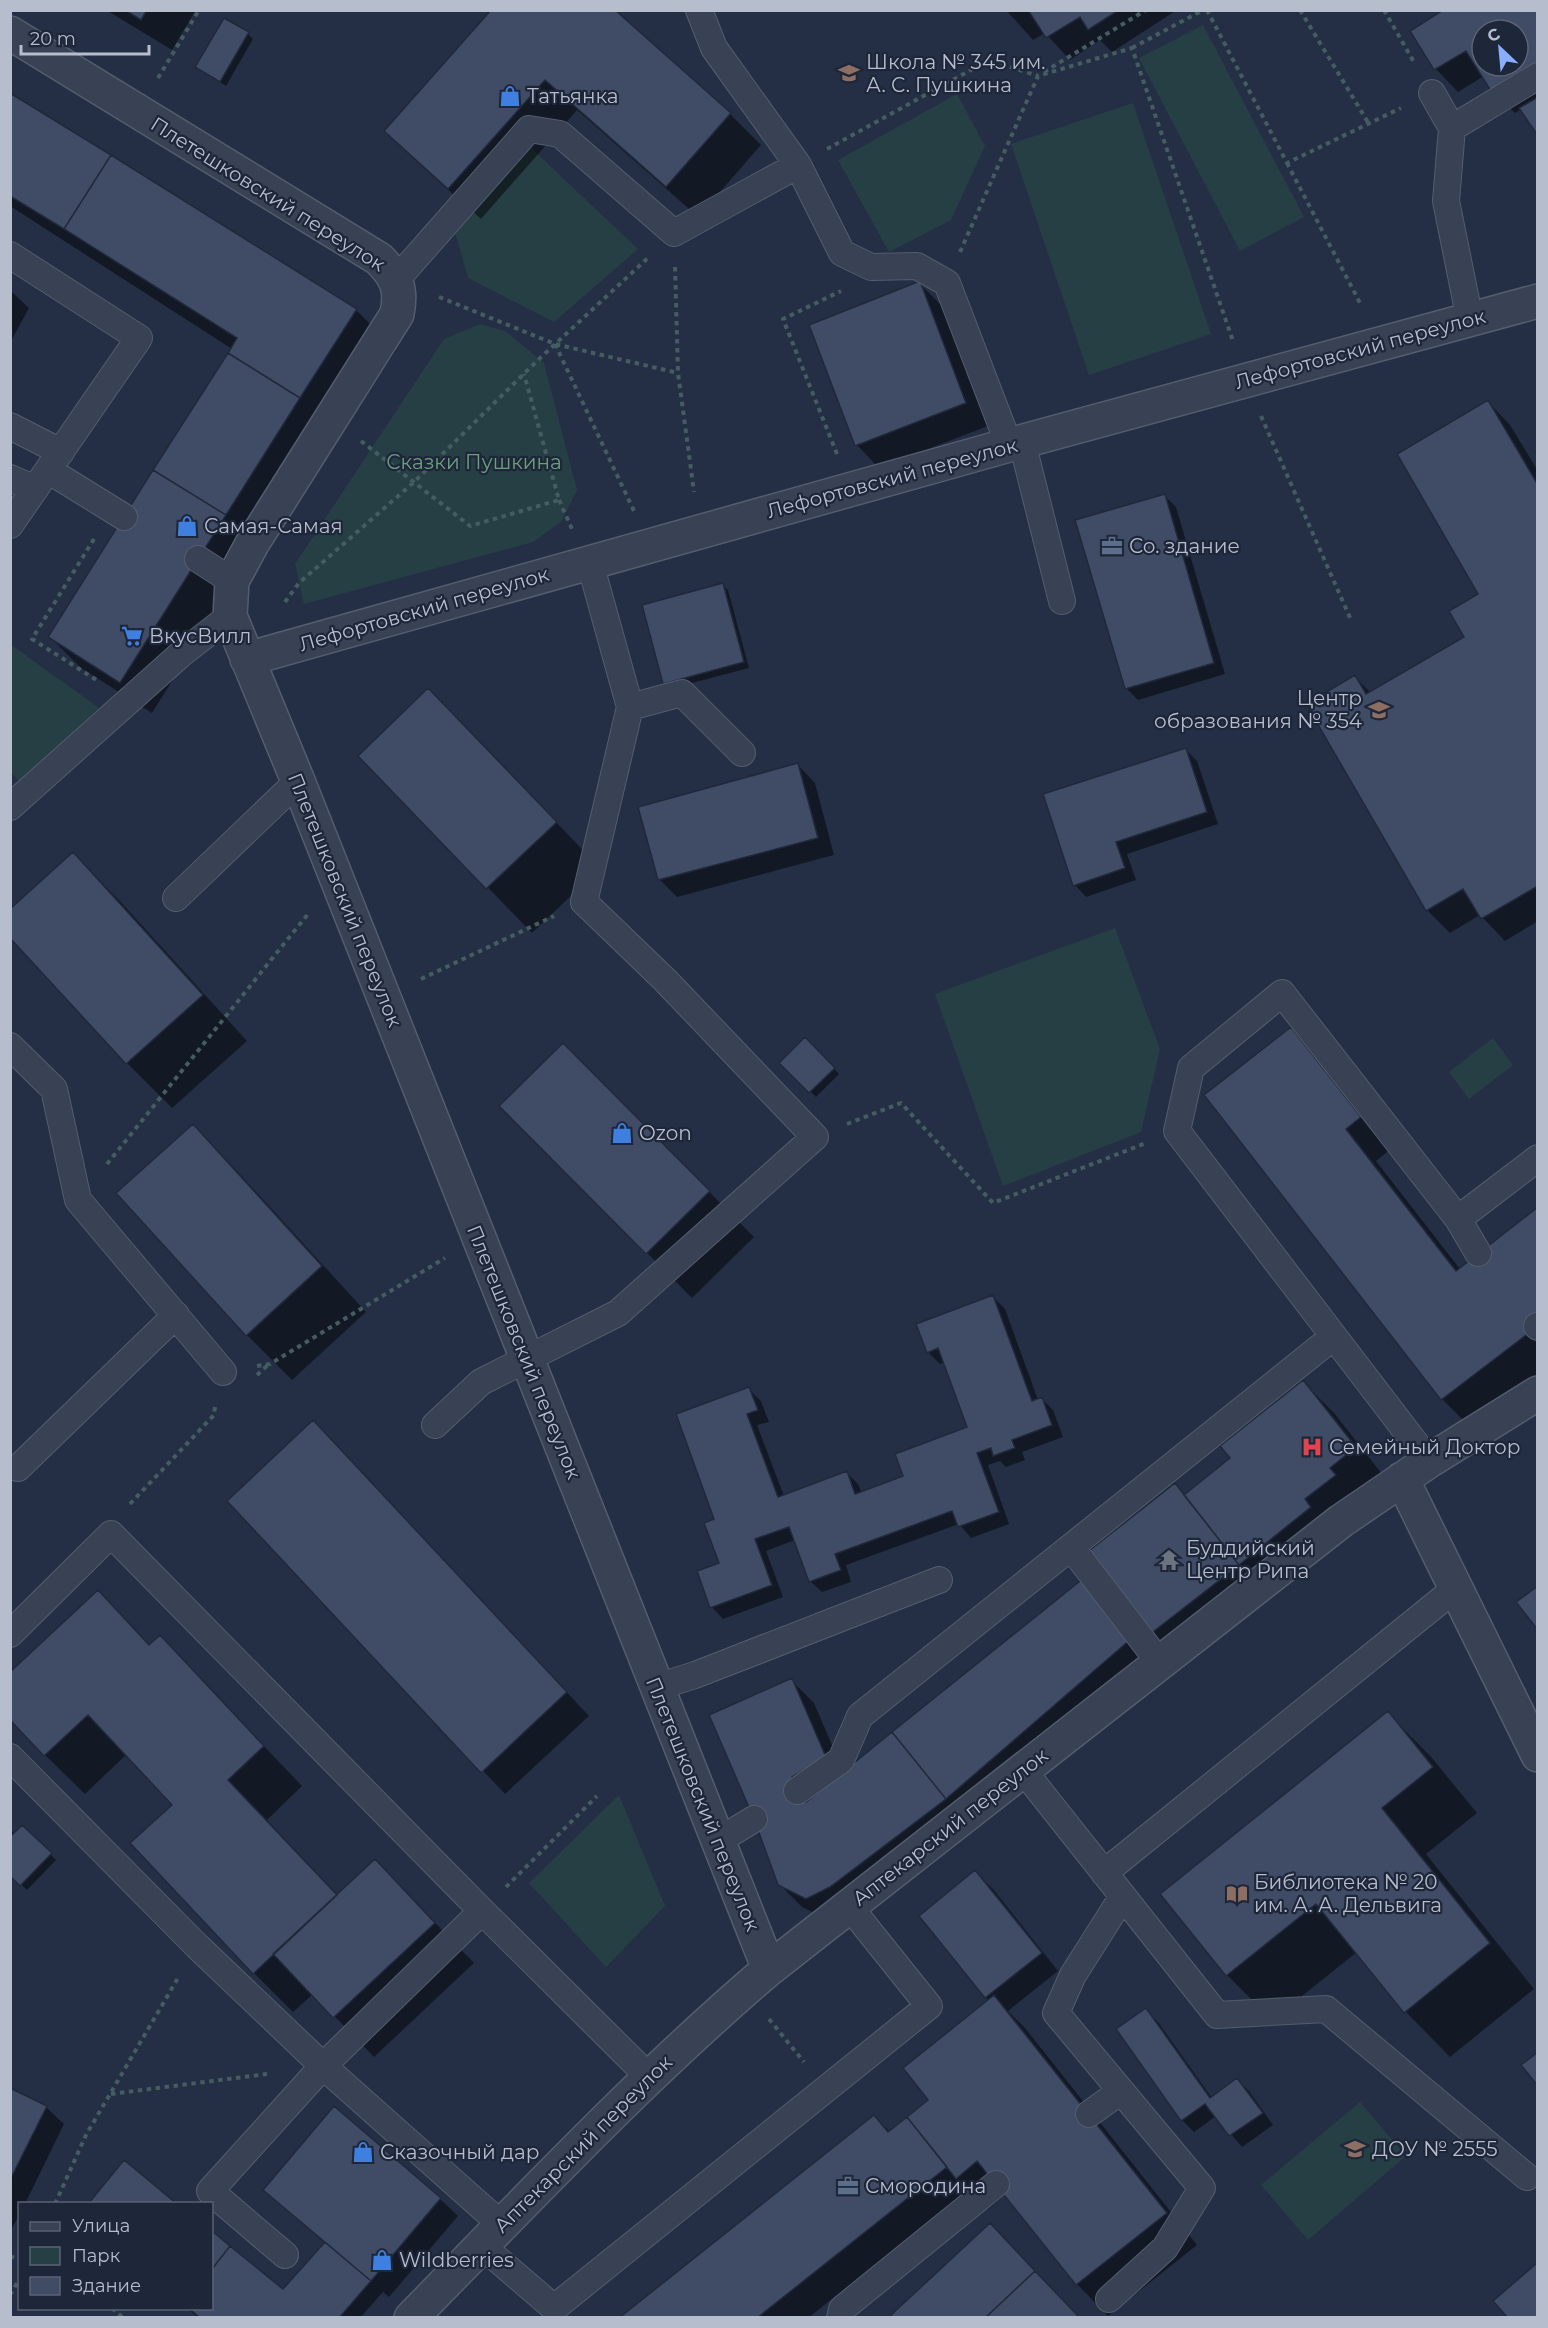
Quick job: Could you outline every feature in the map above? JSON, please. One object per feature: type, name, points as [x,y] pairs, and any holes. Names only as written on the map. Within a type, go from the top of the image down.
[{"type":"street","name":"Плетешковский переулок","points":[[10,33],[379,259],[396,280],[400,299],[397,314],[252,544],[232,581],[230,616],[298,781],[769,1969]]},
{"type":"street","name":"Лефортовский переулок","points":[[247,658],[1015,443],[1538,301]]},
{"type":"street","name":"Аптекарский переулок","points":[[411,2318],[649,2077],[703,2025],[769,1969],[1341,1521],[1429,1461],[1538,1393]]},
{"type":"street","points":[[1402,1479],[1538,1755]]},
{"type":"lane","points":[[699,10],[714,48],[798,165],[842,253],[872,267],[917,266],[946,283],[1015,443],[1062,601]]},
{"type":"lane","points":[[1452,128],[1538,76]]},
{"type":"lane","points":[[1432,93],[1452,128],[1446,201],[1470,320]]},
{"type":"lane","points":[[396,280],[529,129],[560,134],[674,233],[798,165]]},
{"type":"lane","points":[[10,255],[139,338],[10,525]]},
{"type":"lane","points":[[10,426],[48,470],[118,513]]},
{"type":"lane","points":[[10,478],[48,470]]},
{"type":"lane","points":[[198,559],[232,581]]},
{"type":"lane","points":[[435,1425],[481,1382],[618,1313],[815,1137],[665,980],[584,902],[630,707],[590,563]]},
{"type":"lane","points":[[13,799],[181,654],[230,616]]},
{"type":"lane","points":[[630,707],[682,693],[742,753]]},
{"type":"lane","points":[[176,898],[298,781]]},
{"type":"lane","points":[[1429,1461],[1177,1131],[1191,1068],[1282,993],[1458,1219],[1478,1253]]},
{"type":"lane","points":[[10,1046],[54,1089],[78,1200],[223,1372]]},
{"type":"lane","points":[[1458,1219],[1538,1158]]},
{"type":"lane","points":[[18,1468],[176,1315]]},
{"type":"lane","points":[[797,1791],[841,1760],[860,1716],[1333,1337]]},
{"type":"lane","points":[[10,1634],[111,1534],[649,2077]]},
{"type":"lane","points":[[1071,1547],[1160,1663]]},
{"type":"lane","points":[[657,1687],[695,1675],[939,1580]]},
{"type":"lane","points":[[1104,1873],[1456,1588]]},
{"type":"lane","points":[[10,1757],[197,1946],[322,2066],[492,2236],[554,2308],[929,2006],[849,1906]]},
{"type":"lane","points":[[1023,1770],[1217,2015],[1326,2009],[1527,2177]]},
{"type":"lane","points":[[718,1841],[754,1819]]},
{"type":"lane","points":[[1109,2299],[1165,2248],[1202,2188],[1056,2013],[1073,1975],[1123,1896]]},
{"type":"lane","points":[[285,2255],[210,2191],[322,2066],[482,1911]]},
{"type":"lane","points":[[1089,2114],[1121,2091]]},
{"type":"lane","points":[[840,2318],[842,2309],[996,2184]]},
{"type":"path","points":[[157,79],[199,10]]},
{"type":"path","points":[[946,283],[1038,76],[1146,10]]},
{"type":"path","points":[[798,165],[989,60],[1038,76],[1132,48],[1205,10],[1361,305]]},
{"type":"path","points":[[1300,10],[1369,124]]},
{"type":"path","points":[[1287,163],[1432,93],[1385,11]]},
{"type":"path","points":[[1132,48],[1233,341]]},
{"type":"path","points":[[285,602],[299,583],[413,483],[555,344],[674,233]]},
{"type":"path","points":[[674,233],[678,373],[694,498]]},
{"type":"path","points":[[838,457],[783,320],[892,267]]},
{"type":"path","points":[[439,297],[555,344],[678,373]]},
{"type":"path","points":[[555,344],[636,517]]},
{"type":"path","points":[[524,374],[565,515]]},
{"type":"path","points":[[1261,415],[1351,620]]},
{"type":"path","points":[[359,440],[470,526],[559,500]]},
{"type":"path","points":[[100,682],[32,639],[118,513]]},
{"type":"path","points":[[421,979],[584,902]]},
{"type":"path","points":[[78,1200],[308,914]]},
{"type":"path","points":[[815,1137],[902,1103],[993,1203],[1177,1131]]},
{"type":"path","points":[[124,1511],[214,1415],[223,1372],[270,1364],[446,1257]]},
{"type":"path","points":[[482,1911],[597,1796]]},
{"type":"path","points":[[56,2202],[86,2135],[197,1946]]},
{"type":"path","points":[[766,2016],[825,2089]]},
{"type":"path","points":[[110,2094],[322,2066]]},
{"type":"path","points":[[10,2295],[18,2281]]},
{"type":"green space","points":[[1203,25],[1304,217],[1240,251],[1139,58]]},
{"type":"green space","points":[[957,94],[985,146],[951,220],[889,252],[838,160]]},
{"type":"green space","points":[[1133,103],[1211,334],[1089,375],[1011,144]]},
{"type":"green space","points":[[530,147],[638,249],[554,322],[468,278],[454,228]]},
{"type":"green space","name":"Сказки Пушкина","points":[[480,324],[505,331],[544,363],[577,490],[561,522],[533,542],[304,604],[295,564],[444,339]]},
{"type":"green space","points":[[10,644],[99,708],[19,781],[11,773]]},
{"type":"green space","points":[[1115,928],[1160,1049],[1141,1132],[1003,1186],[935,994]]},
{"type":"green space","points":[[1493,1038],[1513,1065],[1469,1099],[1449,1072]]},
{"type":"green space","points":[[619,1795],[665,1906],[606,1967],[529,1883]]},
{"type":"green space","points":[[1360,2102],[1406,2156],[1308,2240],[1261,2185]]},
{"type":"building","points":[[125,10],[147,10],[141,20]]},
{"type":"building","points":[[491,10],[615,10],[731,113],[666,187],[545,80],[448,189],[384,131]]},
{"type":"building","name":"Школа № 345 им. А. С. Пушкина","points":[[1028,10],[1119,10],[1088,30],[1080,17],[1046,38]]},
{"type":"building","points":[[1443,10],[1538,10],[1538,63],[1530,68],[1530,18],[1470,18],[1470,57],[1466,51],[1434,70],[1410,31]]},
{"type":"building","points":[[224,18],[249,32],[220,82],[195,67]]},
{"type":"building","points":[[1483,78],[1513,78],[1491,91]]},
{"type":"building","points":[[10,93],[111,155],[64,229],[10,196]]},
{"type":"building","points":[[1538,97],[1538,136],[1519,108]]},
{"type":"building","points":[[111,155],[357,309],[300,398],[228,353],[237,338],[64,229]]},
{"type":"building","points":[[920,281],[966,403],[855,446],[809,325]]},
{"type":"building","points":[[228,353],[300,398],[226,515],[153,470]]},
{"type":"building","points":[[1488,400],[1538,485],[1538,886],[1481,919],[1463,889],[1426,911],[1306,704],[1355,675],[1366,694],[1464,637],[1449,611],[1478,594],[1397,454]]},
{"type":"building","points":[[153,470],[226,515],[120,683],[48,637]]},
{"type":"building","points":[[1165,494],[1214,663],[1125,689],[1075,520]]},
{"type":"building","points":[[723,583],[744,662],[663,684],[642,605]]},
{"type":"building","points":[[428,688],[557,822],[486,889],[358,756]]},
{"type":"building","points":[[1186,748],[1207,812],[1116,842],[1125,868],[1073,886],[1043,794]]},
{"type":"building","points":[[798,763],[818,838],[658,880],[638,807]]},
{"type":"building","points":[[73,852],[203,995],[126,1064],[10,938],[10,909]]},
{"type":"building","points":[[1291,1027],[1361,1117],[1346,1129],[1456,1271],[1538,1207],[1538,1326],[1441,1400],[1204,1095]]},
{"type":"building","points":[[805,1037],[835,1068],[809,1093],[779,1063]]},
{"type":"building","points":[[563,1043],[710,1191],[646,1254],[499,1106]]},
{"type":"building","points":[[193,1124],[322,1266],[246,1336],[116,1193]]},
{"type":"building","points":[[993,1295],[1032,1401],[1042,1397],[1052,1425],[1012,1440],[1015,1448],[993,1456],[991,1448],[977,1453],[999,1512],[958,1527],[952,1511],[835,1554],[841,1570],[809,1582],[789,1527],[755,1539],[772,1585],[710,1608],[697,1571],[719,1563],[704,1523],[714,1519],[676,1414],[749,1387],[758,1410],[747,1414],[778,1497],[847,1471],[855,1494],[903,1476],[895,1454],[967,1427],[938,1348],[927,1353],[916,1324]]},
{"type":"building","points":[[1303,1380],[1356,1447],[1330,1468],[1336,1475],[1305,1499],[1311,1507],[1239,1565],[1184,1495],[1230,1458],[1220,1446]]},
{"type":"building","points":[[313,1420],[567,1692],[481,1773],[227,1501]]},
{"type":"building","points":[[1175,1483],[1239,1565],[1149,1635],[1085,1554]]},
{"type":"building","points":[[1085,1577],[1132,1638],[946,1799],[892,1732]]},
{"type":"building","points":[[1538,1586],[1538,1630],[1516,1602]]},
{"type":"building","points":[[98,1590],[149,1645],[160,1635],[264,1746],[228,1780],[337,1895],[253,1974],[130,1843],[172,1805],[88,1715],[44,1756],[10,1720],[10,1672]]},
{"type":"building","points":[[792,1678],[826,1757],[792,1777],[797,1791],[806,1802],[892,1732],[946,1799],[830,1887],[806,1899],[778,1885],[754,1819],[709,1715]]},
{"type":"building","points":[[1388,1711],[1433,1767],[1382,1808],[1490,1943],[1404,2013],[1316,1904],[1226,1976],[1160,1894]]},
{"type":"building","points":[[22,1825],[52,1853],[20,1886],[10,1876],[10,1837]]},
{"type":"building","points":[[375,1859],[435,1923],[333,2018],[273,1954]]},
{"type":"building","points":[[975,1870],[1042,1953],[985,1998],[919,1916]]},
{"type":"building","points":[[994,1995],[1167,2213],[1076,2285],[977,2161],[956,2179],[907,2117],[928,2100],[903,2068]]},
{"type":"building","points":[[1146,2008],[1210,2098],[1237,2078],[1263,2113],[1229,2136],[1205,2104],[1181,2121],[1116,2029]]},
{"type":"building","points":[[1538,2052],[1538,2086],[1521,2065]]},
{"type":"building","points":[[10,2088],[47,2106],[10,2180]]},
{"type":"building","points":[[334,2106],[441,2198],[371,2281],[263,2190]]},
{"type":"building","points":[[874,2115],[888,2132],[907,2117],[947,2167],[757,2318],[619,2318]]},
{"type":"building","points":[[124,2160],[175,2202],[90,2202]]},
{"type":"building","points":[[990,2223],[1035,2271],[985,2318],[894,2318],[891,2315]]},
{"type":"building","points":[[213,2232],[230,2246],[213,2268]]},
{"type":"building","points":[[325,2242],[371,2281],[339,2318],[200,2318],[191,2310],[213,2310],[213,2268],[230,2246],[283,2289]]},
{"type":"building","points":[[1537,2263],[1538,2318],[1508,2318],[1493,2301]]},
{"type":"building","points":[[1035,2271],[1079,2317],[985,2318]]},
{"type":"place","name":"Школа № 345 им. А. С. Пушкина","points":[[849,73]]},
{"type":"place","name":"Татьянка","points":[[510,96]]},
{"type":"place","name":"Самая-Самая","points":[[187,526]]},
{"type":"place","name":"Со. здание","points":[[1112,546]]},
{"type":"place","name":"ВкусВилл","points":[[132,636]]},
{"type":"place","name":"Центр образования № 354","points":[[1379,710]]},
{"type":"place","name":"Ozon","points":[[622,1133]]},
{"type":"place","name":"Семейный Доктор","points":[[1312,1447]]},
{"type":"place","name":"Буддийский Центр Рипа","points":[[1169,1560]]},
{"type":"place","name":"Библиотека № 20 им. А. А. Дельвига","points":[[1237,1894]]},
{"type":"place","name":"ДОУ № 2555","points":[[1355,2149]]},
{"type":"place","name":"Сказочный дар","points":[[363,2152]]},
{"type":"place","name":"Смородина","points":[[848,2186]]},
{"type":"place","name":"Wildberries","points":[[382,2260]]}]
